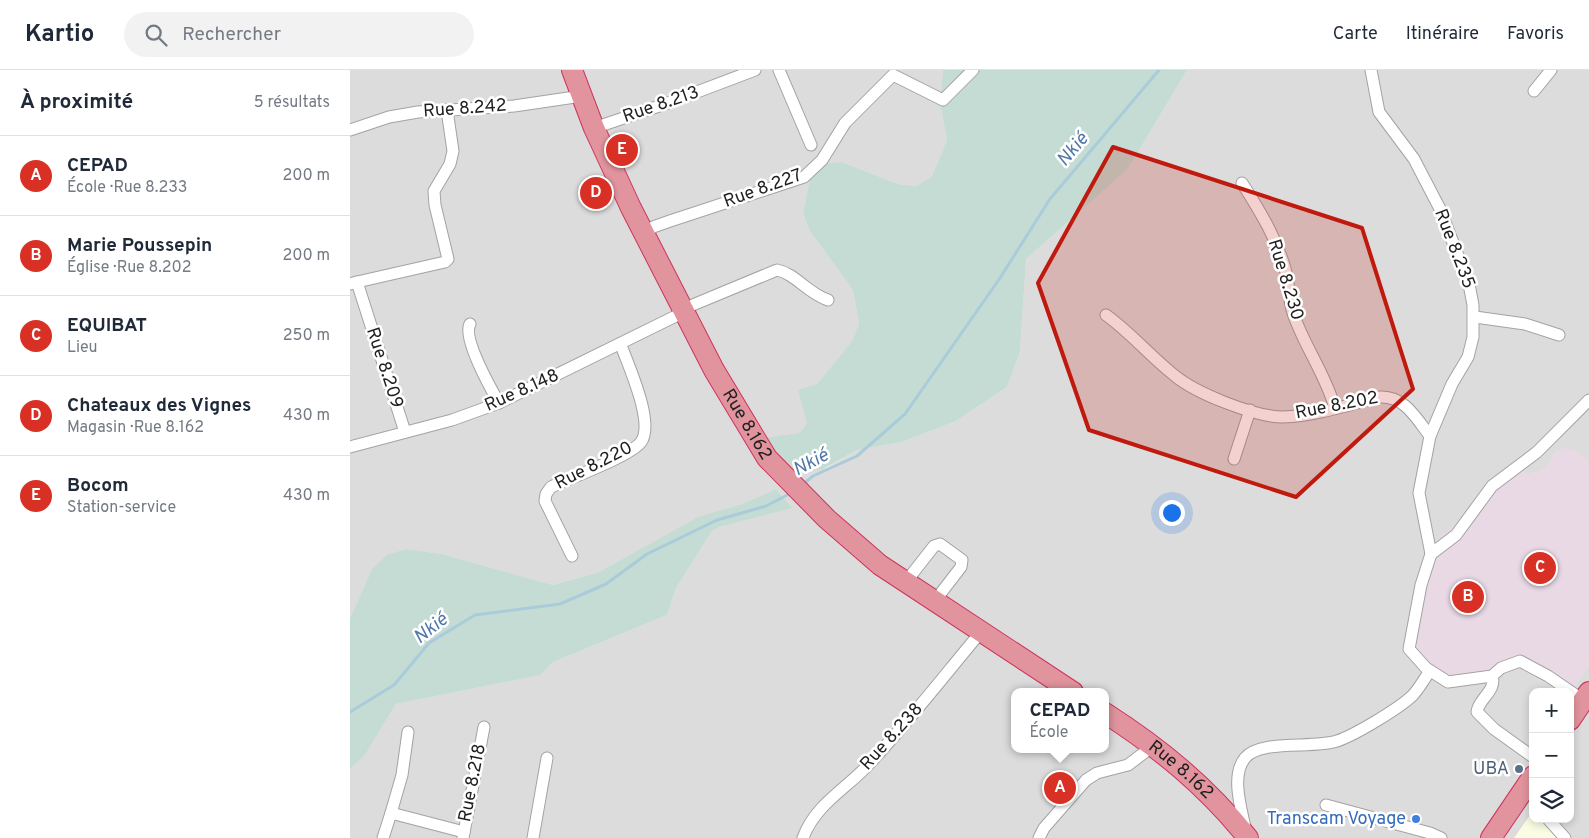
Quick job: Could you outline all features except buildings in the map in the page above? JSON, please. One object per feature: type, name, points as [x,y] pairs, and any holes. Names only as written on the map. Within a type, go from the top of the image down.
[{"type":"highway","name":"Rue 8.162","points":[[572,70],[594,128],[631,208],[714,370],[768,458],[827,519],[880,565],[905,584],[1066,688]]},
{"type":"highway","points":[[1574,714],[1586,696]]},
{"type":"highway","name":"Rue 8.162","points":[[1109,716],[1193,777],[1224,809],[1247,837]]},
{"type":"highway","points":[[1491,838],[1529,790]]},
{"type":"street","name":"Rue 8.213","points":[[594,128],[668,103],[755,70]]},
{"type":"street","points":[[779,70],[811,145]]},
{"type":"street","name":"Rue 8.227","points":[[646,235],[654,227],[670,220],[804,177],[822,160],[845,123],[893,75],[944,100],[973,70]]},
{"type":"street","name":"Rue 8.235","points":[[1371,70],[1379,112],[1414,159],[1440,209],[1469,284],[1475,317],[1468,357],[1452,384],[1430,436]]},
{"type":"street","points":[[1534,91],[1551,70]]},
{"type":"street","name":"Rue 8.242","points":[[350,130],[389,118],[447,110],[534,104],[582,96]]},
{"type":"street","points":[[353,283],[445,262],[448,259],[435,205],[434,191],[450,164],[453,151],[447,110]]},
{"type":"street","name":"Rue 8.230","points":[[1242,183],[1260,211],[1272,235],[1287,276],[1293,314],[1322,370],[1335,408]]},
{"type":"street","name":"Rue 8.148","points":[[350,447],[452,420],[499,403],[621,345],[684,310],[777,270],[793,277],[809,292],[828,300]]},
{"type":"street","name":"Rue 8.209","points":[[353,283],[405,432]]},
{"type":"street","name":"Rue 8.202","points":[[1106,315],[1127,330],[1174,376],[1192,388],[1250,410],[1281,417],[1391,396],[1412,412],[1430,436]]},
{"type":"street","points":[[1475,317],[1525,324],[1559,334]]},
{"type":"street","points":[[470,324],[467,328],[476,355],[499,403]]},
{"type":"street","name":"Rue 8.220","points":[[572,556],[545,501],[546,494],[551,487],[630,451],[641,442],[644,434],[643,408],[621,345]]},
{"type":"street","points":[[1431,554],[1456,535],[1492,486],[1537,452],[1589,400]]},
{"type":"street","points":[[1234,458],[1250,410]]},
{"type":"street","points":[[1430,436],[1419,493],[1431,554],[1421,585],[1408,644],[1412,655],[1430,671],[1448,682],[1492,676],[1501,668],[1520,661],[1586,696]]},
{"type":"street","points":[[905,584],[934,546],[940,544],[945,546],[962,560],[961,567],[934,602]]},
{"type":"street","name":"Rue 8.238","points":[[803,838],[810,821],[818,810],[870,764],[980,633]]},
{"type":"street","points":[[1247,837],[1238,776],[1244,759],[1251,752],[1263,748],[1324,744],[1338,741],[1407,700],[1430,671]]},
{"type":"street","points":[[1492,676],[1492,688],[1477,708],[1477,712],[1494,729],[1529,754]]},
{"type":"street","name":"Rue 8.218","points":[[463,835],[484,727]]},
{"type":"street","points":[[383,838],[402,775],[408,732]]},
{"type":"street","points":[[1039,838],[1044,828],[1086,780],[1097,774],[1128,765],[1153,746]]},
{"type":"street","points":[[534,838],[547,758]]},
{"type":"street","points":[[1326,805],[1430,833],[1441,838]]},
{"type":"street","points":[[391,813],[463,835]]},
{"type":"street","points":[[1552,823],[1565,838]]},
{"type":"highlighted area","points":[[1113,147],[1362,228],[1413,389],[1296,497],[1089,430],[1038,283]]},
{"type":"shaded area","points":[[350,70],[943,70],[940,103],[947,140],[932,176],[917,186],[898,184],[842,162],[810,178],[803,213],[809,230],[853,290],[859,324],[852,341],[817,384],[807,423],[800,434],[825,469],[857,450],[902,442],[956,421],[1007,387],[1020,352],[1026,259],[1127,170],[1187,70],[1589,70],[1589,461],[1574,451],[1557,451],[1547,466],[1541,471],[1530,474],[1524,473],[1499,672],[1515,666],[1555,688],[1529,688],[1529,823],[1574,823],[1573,688],[1589,665],[1589,838],[350,838],[350,769],[365,755],[396,704],[539,675],[553,662],[667,615],[676,588],[712,531],[719,527],[791,507],[776,489],[742,504],[699,517],[599,572],[553,585],[442,554],[406,549],[372,569],[350,618]]},
{"type":"shaded area","points":[[943,70],[1187,70],[1127,170],[1026,259],[1020,352],[1007,387],[956,421],[902,442],[857,450],[825,468],[788,477],[749,440],[800,433],[807,423],[798,390],[817,384],[852,341],[859,324],[853,290],[809,230],[803,213],[810,178],[822,164],[842,162],[898,184],[917,186],[932,176],[947,140],[940,103]]},
{"type":"shaded area","points":[[1563,448],[1574,451],[1589,461],[1589,665],[1573,688],[1555,688],[1515,666],[1469,685],[1447,684],[1424,675],[1402,649],[1434,542],[1473,507],[1521,470],[1530,474],[1541,471],[1547,466],[1557,451]]},
{"type":"shaded area","points":[[776,489],[792,508],[719,527],[712,531],[676,588],[667,615],[553,662],[540,675],[396,704],[365,755],[350,769],[350,618],[372,569],[387,555],[406,549],[442,554],[553,585],[599,572],[698,517],[742,504]]},
{"type":"shaded area","points":[[1529,817],[1529,823],[1551,823],[1564,838],[1514,838]]},
{"type":"waterway","name":"Nkié","points":[[802,485],[813,476],[857,456],[905,414],[1000,278],[1050,199],[1159,70]]},
{"type":"waterway","name":"Nkié","points":[[350,712],[394,685],[429,643],[475,615],[560,604],[606,584],[647,554],[717,520],[766,506],[791,493]]},
{"type":"place","name":"Bocom","points":[[622,150]]},
{"type":"place","name":"Chateaux des Vignes","points":[[596,193]]},
{"type":"place","name":"EQUIBAT","points":[[1540,568]]},
{"type":"place","name":"Marie Poussepin","points":[[1468,597]]},
{"type":"place","name":"UBA","points":[[1519,769]]},
{"type":"place","name":"CEPAD","points":[[1060,788]]},
{"type":"place","name":"Transcam Voyage","points":[[1416,819]]}]
